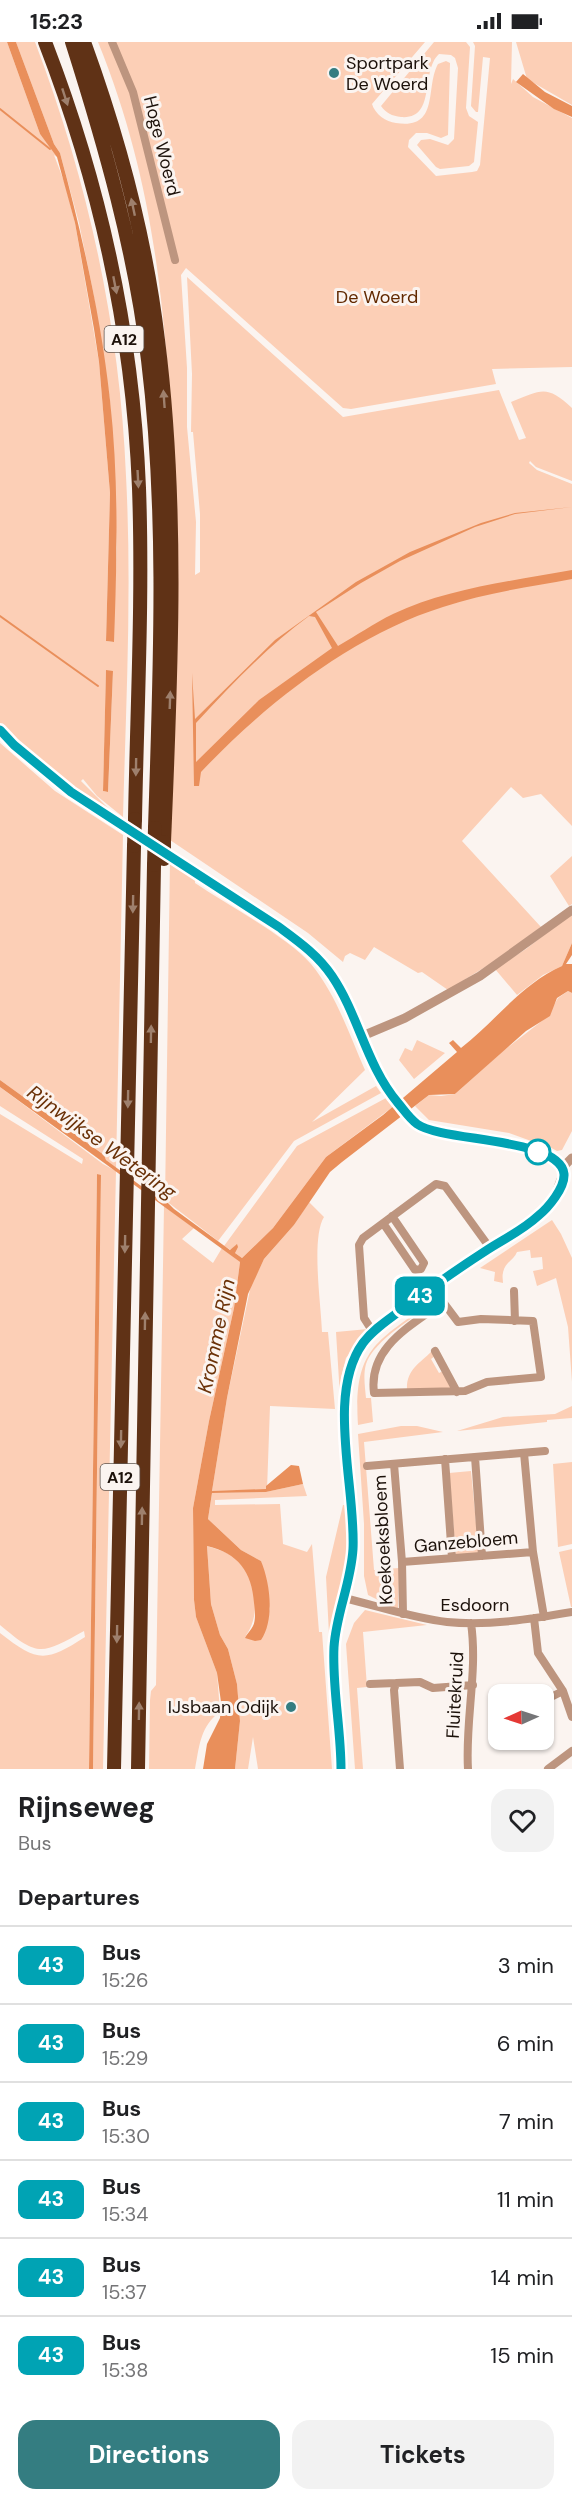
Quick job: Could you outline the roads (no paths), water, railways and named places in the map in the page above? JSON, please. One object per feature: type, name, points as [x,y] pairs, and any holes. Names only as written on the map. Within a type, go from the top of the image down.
[{"type":"highway","name":"A12","points":[[45,42],[85,158],[118,304],[130,384],[138,486],[139,646],[129,823],[142,843],[127,1169],[114,1769]]},
{"type":"highway","name":"A12","points":[[72,42],[96,115],[121,210],[148,358],[158,462],[165,646]]},
{"type":"highway","name":"A12","points":[[84,42],[129,188],[158,338],[170,484],[165,646],[164,842],[162,860],[154,887],[138,1769]]},
{"type":"highway","name":"A12","points":[[162,860],[155,828],[165,668]]},
{"type":"street","name":"Hoge Woerd","points":[[112,42],[133,92],[175,260]]},
{"type":"street","points":[[0,730],[48,774],[108,817],[129,823]]},
{"type":"street","points":[[162,860],[279,927],[307,948],[336,982],[378,1076],[409,1117],[427,1130],[529,1149],[554,1161],[562,1168],[564,1176],[541,1214],[373,1332],[355,1355],[349,1368],[345,1389],[353,1542],[351,1570],[336,1632],[334,1654],[343,1769]]},
{"type":"street","points":[[360,1036],[405,1018],[480,976],[572,910]]},
{"type":"street","points":[[562,1168],[572,1158]]},
{"type":"street","points":[[373,1332],[364,1318],[359,1245],[363,1238],[436,1184],[445,1186],[490,1248]]},
{"type":"street","points":[[383,1223],[415,1270],[421,1269],[424,1263],[392,1216]]},
{"type":"street","points":[[435,1290],[458,1322],[481,1319],[533,1321],[541,1377],[487,1382],[458,1392],[374,1393],[372,1379],[381,1353],[402,1333],[443,1302]]},
{"type":"street","points":[[514,1291],[514,1321]]},
{"type":"street","points":[[435,1351],[458,1392]]},
{"type":"street","name":"Koekoeksbloem","points":[[367,1466],[545,1451]]},
{"type":"street","points":[[524,1453],[532,1552],[544,1617]]},
{"type":"street","points":[[475,1457],[482,1556]]},
{"type":"street","points":[[445,1459],[452,1558]]},
{"type":"street","name":"Koekoeksbloem","points":[[394,1464],[402,1562],[403,1614]]},
{"type":"street","name":"Ganzebloem","points":[[402,1562],[532,1552]]},
{"type":"street","name":"Esdoorn","points":[[344,1598],[403,1614],[448,1622],[471,1623],[534,1618],[572,1612]]},
{"type":"street","points":[[534,1618],[537,1653],[563,1691],[572,1717]]},
{"type":"street","name":"Fluitekruid","points":[[468,1769],[466,1737],[474,1669],[471,1623]]},
{"type":"street","points":[[370,1684],[420,1682],[433,1688],[473,1685]]},
{"type":"street","points":[[396,1683],[394,1690],[400,1769]]},
{"type":"street","points":[[554,1696],[563,1691]]},
{"type":"street","points":[[548,1769],[572,1751]]},
{"type":"waterway","points":[[0,109],[50,149]]},
{"type":"waterway","points":[[0,616],[98,686]]},
{"type":"place","name":"Sportpark De Woerd","points":[[334,73]]},
{"type":"place","name":"IJsbaan Odijk","points":[[291,1707]]},
{"type":"park label","name":"De Woerd","points":[[377,297]]},
{"type":"water label","name":"Rijnwijkse Wetering","points":[[102,1142]]},
{"type":"water label","name":"Kromme Rijn","points":[[216,1336]]}]
